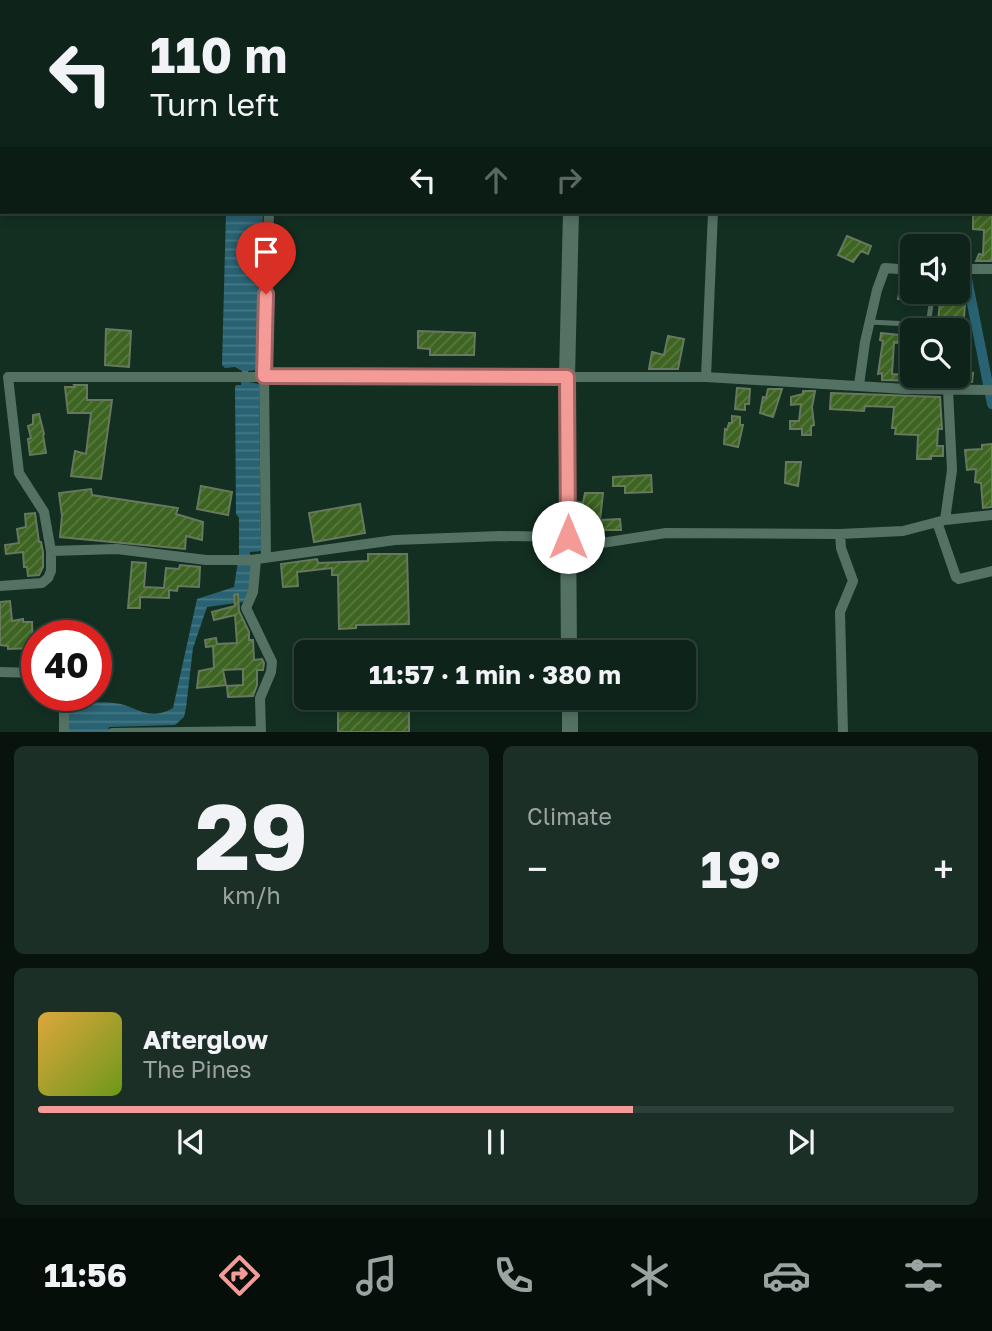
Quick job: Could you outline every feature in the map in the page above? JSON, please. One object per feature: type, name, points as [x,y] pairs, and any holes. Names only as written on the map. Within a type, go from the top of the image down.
[{"type":"street","points":[[261,732],[260,698],[271,672],[272,662],[246,608],[261,559],[261,376],[268,214]]},
{"type":"street","points":[[569,640],[567,377],[571,214]]},
{"type":"street","points":[[706,377],[713,214]]},
{"type":"street","points":[[859,386],[870,322],[885,268],[900,269]]},
{"type":"street","points":[[970,271],[992,269]]},
{"type":"street","points":[[0,586],[42,583],[51,570],[51,551],[44,512],[19,472],[5,390],[8,377],[706,377],[989,390]]},
{"type":"street","points":[[948,390],[951,470],[941,521],[958,579],[992,571]]},
{"type":"street","points":[[51,551],[117,549],[206,560],[261,559],[395,540],[501,536],[568,537],[589,545],[666,533],[840,534],[903,531],[941,521],[992,515]]},
{"type":"street","points":[[840,534],[841,548],[853,581],[840,612],[843,732]]},
{"type":"street","points":[[0,672],[21,673]]},
{"type":"street","points":[[570,710],[570,732]]},
{"type":"street","points":[[64,711],[64,732]]},
{"type":"lane","points":[[870,322],[928,325],[931,304]]},
{"type":"water","points":[[226,214],[263,214],[259,367],[257,370],[248,371],[249,382],[259,384],[261,551],[250,552],[252,562],[249,593],[243,602],[207,607],[193,648],[184,717],[175,725],[109,727],[108,732],[69,732],[69,711],[112,711],[112,703],[155,714],[173,708],[197,599],[234,587],[239,555],[235,387],[241,385],[242,371],[235,367],[225,368],[222,365]]},
{"type":"building","points":[[973,214],[992,214],[992,261],[976,261],[979,254],[983,255],[984,230],[973,229]]},
{"type":"building","points":[[847,236],[871,246],[868,254],[861,251],[853,262],[838,255]]},
{"type":"building","points":[[940,304],[965,304],[964,318],[938,318]]},
{"type":"building","points":[[106,329],[131,331],[129,367],[105,365]]},
{"type":"building","points":[[418,331],[475,333],[474,355],[430,355],[430,349],[418,348]]},
{"type":"building","points":[[881,333],[899,335],[898,343],[894,342],[892,374],[900,375],[900,380],[882,380],[882,373],[878,374],[883,341],[880,340]]},
{"type":"building","points":[[668,336],[684,339],[678,369],[649,369],[652,352],[664,355]]},
{"type":"building","points":[[74,385],[87,385],[87,400],[112,400],[101,479],[71,476],[75,451],[86,454],[91,413],[68,413],[65,387],[75,387]]},
{"type":"building","points":[[737,388],[750,389],[749,404],[745,404],[745,410],[735,409]]},
{"type":"building","points":[[768,389],[782,389],[773,417],[760,413],[763,397],[766,398]]},
{"type":"building","points":[[803,391],[815,391],[811,435],[802,435],[802,429],[790,429],[790,421],[799,421],[801,404],[791,405],[791,397],[803,394]]},
{"type":"building","points":[[831,393],[940,397],[942,429],[938,429],[937,446],[943,446],[943,456],[917,459],[918,435],[895,434],[896,428],[892,428],[894,407],[865,406],[864,411],[830,409]]},
{"type":"building","points":[[39,414],[46,453],[30,455],[28,439],[31,438],[28,426],[33,424],[33,415]]},
{"type":"building","points":[[732,416],[740,417],[740,425],[743,425],[738,447],[724,444],[725,429],[732,423]]},
{"type":"building","points":[[992,444],[992,507],[983,508],[981,483],[975,482],[976,469],[967,470],[965,450],[982,449],[982,445]]},
{"type":"building","points":[[786,462],[801,462],[798,486],[785,483]]},
{"type":"building","points":[[651,475],[652,492],[625,493],[625,486],[613,486],[613,477]]},
{"type":"building","points":[[201,486],[232,492],[228,515],[197,509]]},
{"type":"building","points":[[91,489],[92,495],[178,508],[176,514],[203,522],[202,540],[186,536],[185,549],[60,537],[62,516],[59,493]]},
{"type":"building","points":[[585,493],[603,493],[600,520],[620,519],[621,530],[579,530],[578,502],[583,503]]},
{"type":"building","points":[[360,504],[365,533],[314,542],[309,513]]},
{"type":"building","points":[[35,513],[43,552],[43,567],[39,575],[28,576],[23,552],[6,554],[5,545],[19,543],[17,529],[26,527],[25,514]]},
{"type":"building","points":[[368,554],[407,554],[409,624],[356,625],[356,628],[339,629],[338,575],[332,575],[332,568],[297,572],[298,586],[283,587],[281,564],[317,559],[318,563],[368,561]]},
{"type":"building","points":[[132,562],[146,563],[144,587],[164,588],[166,568],[179,569],[180,565],[200,567],[199,587],[178,586],[177,591],[169,590],[169,598],[140,597],[140,608],[128,608]]},
{"type":"building","points":[[238,594],[239,611],[249,632],[249,640],[253,640],[254,660],[262,659],[264,663],[263,670],[257,670],[257,685],[253,696],[228,697],[227,686],[243,685],[243,669],[223,670],[226,685],[197,688],[199,671],[214,668],[213,646],[206,647],[205,640],[216,638],[217,644],[237,643],[235,615],[214,620],[212,612],[235,606],[234,595]]},
{"type":"building","points":[[10,601],[12,621],[23,619],[21,648],[8,649],[8,646],[0,645],[0,602]]},
{"type":"building","points":[[338,710],[409,710],[409,732],[338,732]]},
{"type":"waterway","points":[[970,294],[992,404]]},
{"type":"route","points":[[266,294],[264,376],[567,377],[568,537]]}]
